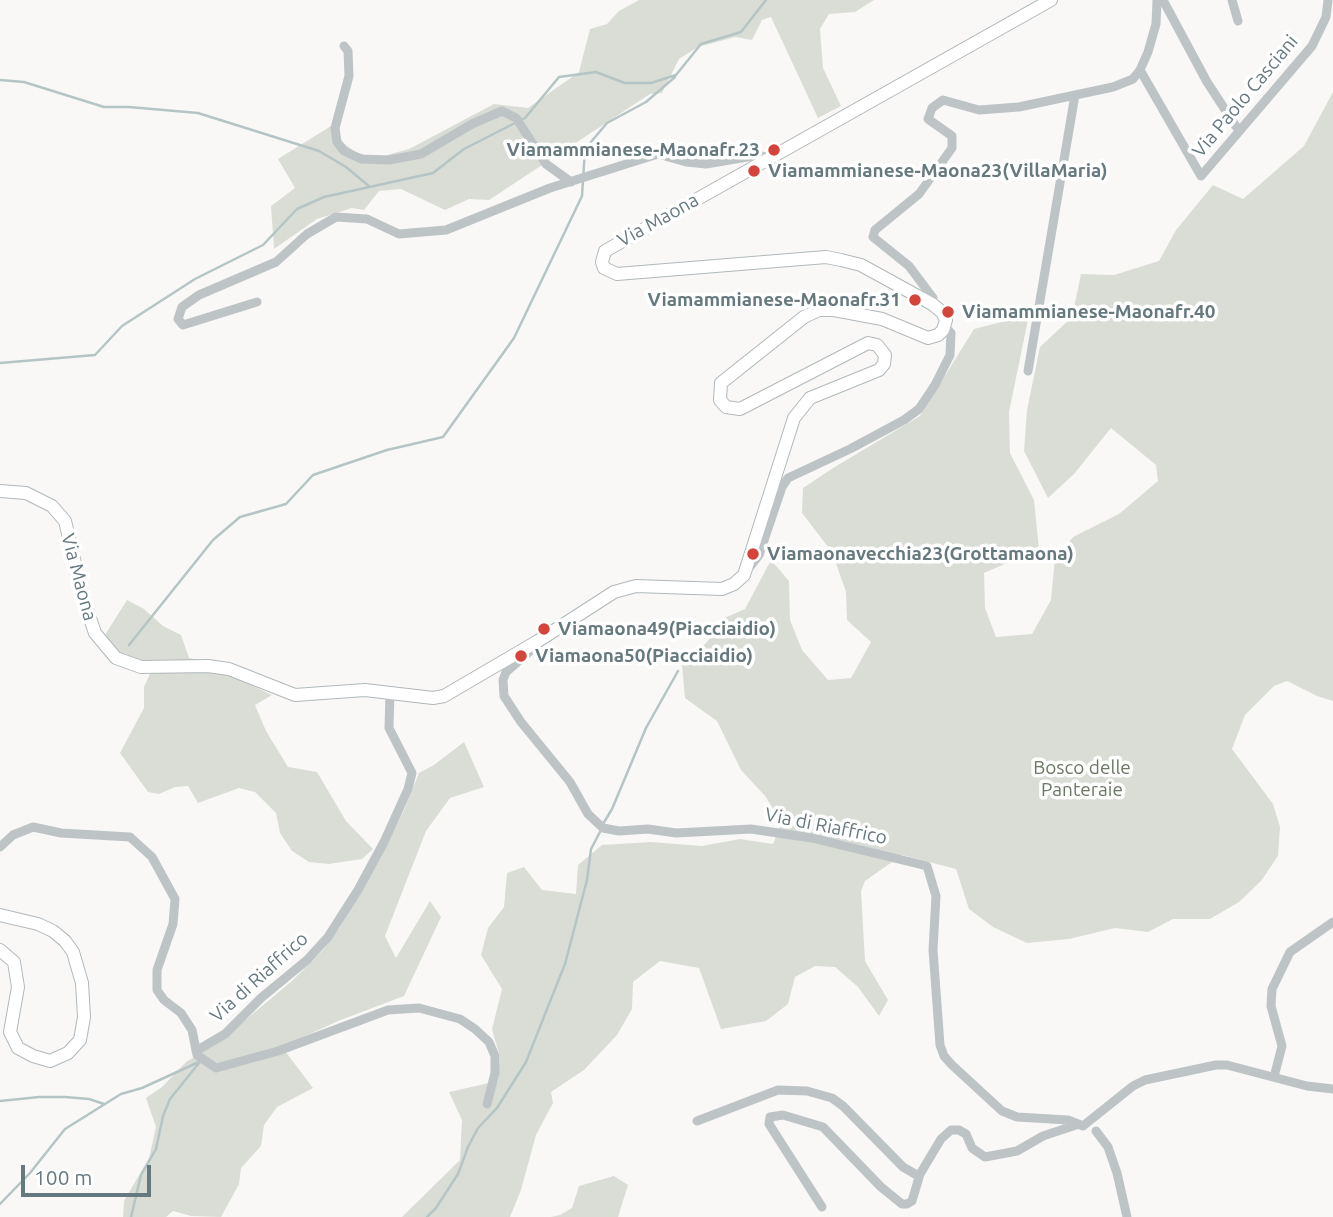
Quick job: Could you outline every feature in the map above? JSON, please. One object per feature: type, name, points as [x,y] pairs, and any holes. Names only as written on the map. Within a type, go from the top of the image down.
[{"type":"main road","name":"Via Maona","points":[[932,304],[861,265],[826,257],[617,274],[604,268],[602,259],[604,251],[609,247],[1051,0]]},
{"type":"main road","points":[[744,575],[794,418],[810,398],[879,370],[886,355],[877,345],[868,343],[740,409],[726,407],[720,400],[721,383],[804,317],[819,310],[834,310],[882,319],[928,338],[938,335],[945,327],[944,316],[932,304]]},
{"type":"main road","name":"Via Maona","points":[[0,491],[26,493],[52,506],[65,521],[83,597],[95,634],[116,658],[141,667],[208,666],[229,669],[295,695],[365,690],[433,698],[444,696],[538,641],[614,592],[636,586],[722,589],[734,584],[744,575]]},
{"type":"main road","points":[[0,915],[38,924],[53,931],[73,952],[82,983],[84,1017],[80,1040],[68,1053],[50,1060],[33,1056],[18,1048],[10,1032],[18,987],[14,962],[0,950]]},
{"type":"street","points":[[932,304],[933,298],[909,266],[873,237],[875,230],[919,194],[952,148],[952,136],[929,121],[929,112],[934,105],[943,100],[979,110],[1019,107],[1128,81],[1140,71],[1148,52],[1156,24],[1157,0]]},
{"type":"street","points":[[1163,0],[1207,82],[1239,131]]},
{"type":"street","points":[[1232,0],[1238,20]]},
{"type":"street","name":"Via Paolo Casciani","points":[[1140,71],[1201,176],[1312,46],[1326,17],[1328,0]]},
{"type":"street","points":[[344,46],[348,51],[349,76],[335,128],[337,142],[344,150],[361,159],[389,160],[421,154],[472,124],[502,111],[516,118],[546,164],[571,182]]},
{"type":"street","points":[[1028,371],[1075,95]]},
{"type":"street","points":[[257,302],[183,325],[178,318],[182,307],[199,295],[276,262],[307,233],[336,217],[367,219],[399,234],[446,230],[571,182],[658,154],[686,162],[706,164],[759,155],[767,158]]},
{"type":"street","points":[[744,575],[759,555],[782,487],[789,478],[905,420],[919,409],[950,355],[951,333],[945,327]]},
{"type":"street","name":"Via di Riaffrico","points":[[538,641],[532,650],[506,672],[503,680],[504,696],[521,722],[570,782],[588,814],[603,828],[676,833],[751,829],[812,838],[927,866],[936,896],[934,975],[940,1045],[944,1056],[1002,1111],[1017,1117],[1048,1117],[1081,1125]]},
{"type":"street","name":"Via di Riaffrico","points":[[0,847],[13,835],[33,827],[61,833],[130,837],[152,857],[175,899],[173,924],[158,970],[157,990],[164,1000],[181,1013],[192,1030],[196,1051],[225,1034],[261,998],[307,960],[328,937],[384,842],[408,789],[412,773],[389,728],[390,692]]},
{"type":"street","points":[[1274,1077],[1282,1046],[1271,1006],[1272,989],[1290,952],[1333,922]]},
{"type":"street","points":[[196,1051],[197,1055],[216,1068],[228,1066],[278,1051],[388,1010],[419,1008],[460,1019],[489,1042],[495,1056],[495,1073],[486,1104]]},
{"type":"street","points":[[822,1206],[769,1124],[770,1117],[783,1115],[823,1127],[881,1187],[907,1205],[912,1201],[920,1174],[941,1139],[951,1130],[966,1134],[972,1148],[985,1157],[1017,1151],[1043,1136],[1081,1125],[1133,1086],[1153,1077],[1216,1065],[1227,1065],[1307,1086],[1333,1089]]},
{"type":"street","points":[[697,1121],[778,1090],[807,1091],[832,1098],[843,1106],[903,1167],[920,1174]]},
{"type":"street","points":[[1081,1125],[1107,1135]]},
{"type":"street","points":[[1096,1131],[1108,1147],[1127,1217]]},
{"type":"green space","points":[[639,0],[874,0],[855,12],[829,14],[820,29],[823,68],[841,106],[818,118],[771,17],[762,20],[752,40],[735,37],[698,47],[679,59],[662,93],[650,94],[489,200],[469,199],[445,210],[401,189],[379,191],[364,210],[352,208],[317,219],[274,249],[271,206],[295,188],[278,159],[331,126],[340,140],[355,152],[376,158],[409,149],[494,104],[528,108],[579,72],[590,29],[607,24],[619,11]]},
{"type":"green space","name":"Bosco delle Panteraie","points":[[1333,92],[1333,701],[1287,681],[1274,686],[1245,715],[1232,749],[1273,804],[1280,827],[1278,856],[1261,881],[1239,902],[1210,919],[1173,919],[1148,932],[1115,928],[1069,939],[1027,943],[993,927],[969,909],[956,869],[902,855],[865,881],[861,891],[865,961],[888,1000],[879,1016],[858,987],[835,967],[815,966],[795,977],[788,1004],[766,1021],[721,1029],[699,968],[660,961],[633,982],[632,1009],[617,1035],[584,1070],[551,1092],[553,1103],[536,1135],[521,1190],[510,1217],[402,1217],[460,1160],[462,1120],[449,1092],[498,1081],[500,1057],[492,1029],[502,989],[481,955],[488,928],[504,907],[507,873],[524,867],[542,890],[576,894],[578,865],[602,845],[651,842],[702,846],[740,839],[773,844],[781,824],[766,797],[741,770],[717,721],[685,698],[682,665],[707,642],[722,619],[745,609],[771,560],[789,581],[790,620],[802,650],[828,680],[851,678],[871,642],[847,620],[846,592],[832,552],[802,513],[803,488],[920,416],[974,329],[1029,315],[1009,412],[1010,453],[1034,500],[1039,549],[984,573],[985,608],[996,637],[1032,634],[1051,600],[1055,558],[1073,537],[1119,514],[1158,481],[1156,465],[1111,428],[1074,474],[1048,498],[1024,451],[1027,410],[1040,347],[1072,317],[1081,274],[1114,275],[1159,261],[1176,230],[1213,185],[1243,199],[1304,146]]},
{"type":"green space","points":[[127,600],[144,609],[163,626],[181,635],[189,658],[272,695],[255,705],[266,731],[288,767],[317,772],[346,821],[373,849],[362,859],[329,864],[309,862],[292,851],[280,833],[276,813],[255,792],[239,788],[198,803],[188,786],[175,787],[159,794],[148,792],[120,753],[144,708],[144,687],[150,674],[139,660],[116,651],[105,635]]},
{"type":"green space","points":[[464,742],[484,787],[450,798],[426,831],[385,936],[396,958],[430,901],[441,917],[404,996],[338,1021],[282,1047],[313,1088],[277,1107],[264,1125],[261,1146],[241,1168],[239,1184],[221,1217],[191,1216],[173,1211],[166,1217],[123,1217],[124,1201],[149,1158],[156,1127],[146,1098],[162,1087],[186,1062],[218,1043],[293,980],[323,950],[364,888],[404,810],[419,773]]},
{"type":"green space","points":[[614,1176],[628,1185],[618,1217],[551,1217],[572,1208],[579,1186]]},
{"type":"waterway","points":[[521,120],[559,77],[596,72],[625,83],[651,83],[676,75],[701,44],[741,32],[766,0]]},
{"type":"waterway","points":[[129,645],[213,540],[240,517],[286,504],[313,475],[387,450],[443,437],[514,338],[582,196],[585,149],[607,123],[646,102],[675,77]]},
{"type":"waterway","points":[[0,80],[24,82],[104,107],[198,113],[319,151],[346,167],[370,187]]},
{"type":"waterway","points":[[0,363],[95,355],[122,326],[195,279],[263,245],[297,209],[324,197],[433,173],[464,149],[515,123]]},
{"type":"waterway","points":[[603,824],[646,728],[678,671]]},
{"type":"waterway","points":[[427,1217],[458,1174],[478,1128],[497,1108],[526,1062],[565,964],[587,880],[591,849],[601,830]]},
{"type":"waterway","points":[[0,1204],[30,1173],[65,1129],[121,1094],[142,1088],[201,1061]]},
{"type":"waterway","points":[[131,1217],[141,1175],[156,1149],[163,1116],[170,1099],[199,1063]]},
{"type":"waterway","points":[[0,1101],[65,1097],[89,1099],[104,1104]]},
{"type":"place","name":"Viamammianese-Maonafr.23","points":[[774,150]]},
{"type":"place","name":"Viamammianese-Maona23(VillaMaria)","points":[[754,171]]},
{"type":"place","name":"Viamammianese-Maonafr.31","points":[[915,300]]},
{"type":"place","name":"Viamammianese-Maonafr.40","points":[[948,312]]},
{"type":"place","name":"Viamaonavecchia23(Grottamaona)","points":[[753,554]]},
{"type":"place","name":"Viamaona49(Piacciaidio)","points":[[544,629]]},
{"type":"place","name":"Viamaona50(Piacciaidio)","points":[[521,656]]}]
